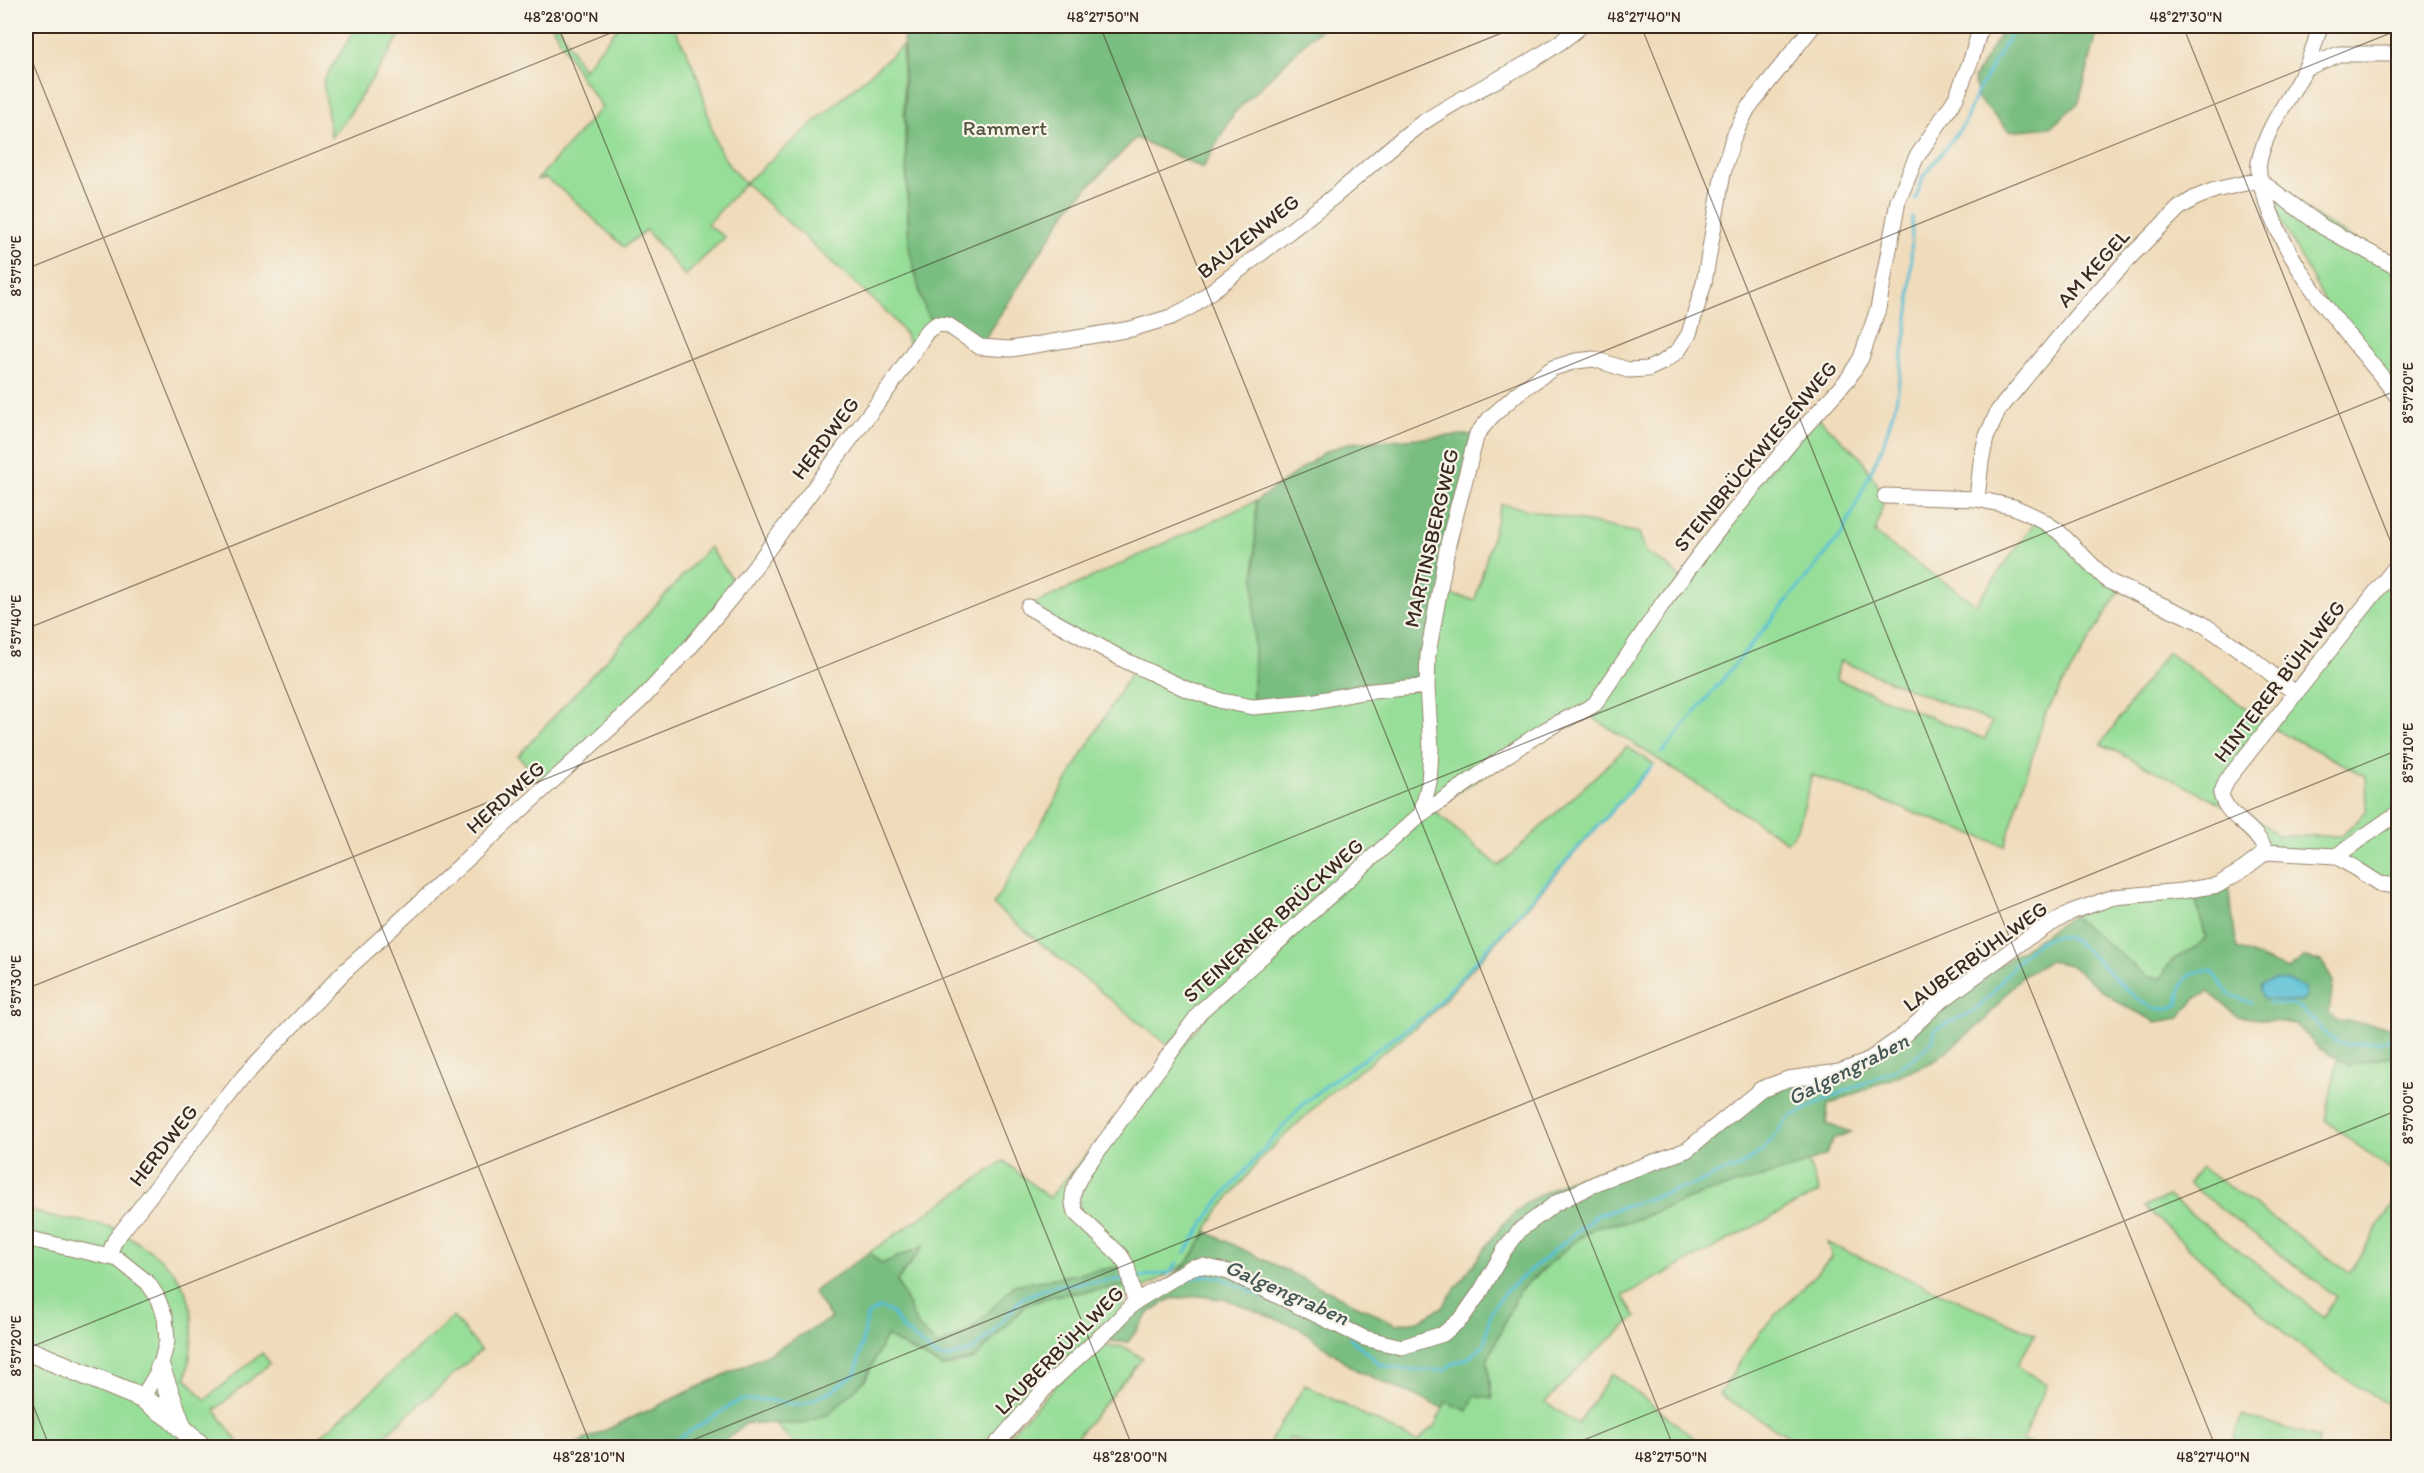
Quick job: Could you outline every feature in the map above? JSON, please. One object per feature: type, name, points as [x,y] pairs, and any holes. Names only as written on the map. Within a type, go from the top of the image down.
[{"type":"main road","points":[[26,1350],[142,1398],[181,1426],[203,1448]]},
{"type":"main road","points":[[160,1368],[181,1426]]},
{"type":"street","name":"BAUZENWEG","points":[[912,351],[927,331],[938,324],[948,325],[980,347],[1011,349],[1131,329],[1171,317],[1192,306],[1338,193],[1416,127],[1464,96],[1527,63],[1581,26]]},
{"type":"street","name":"MARTINSBERGWEG","points":[[1421,814],[1429,783],[1431,749],[1427,686],[1428,654],[1440,583],[1477,434],[1491,417],[1519,392],[1553,368],[1576,361],[1594,359],[1628,370],[1648,369],[1664,362],[1678,351],[1689,334],[1704,283],[1723,173],[1733,138],[1748,108],[1813,26]]},
{"type":"street","name":"STEINBRÜCKWIESENWEG","points":[[1421,814],[1444,801],[1543,731],[1581,714],[1595,704],[1663,603],[1716,533],[1790,443],[1848,379],[1861,358],[1878,309],[1898,201],[1916,158],[1956,98],[1981,26]]},
{"type":"street","points":[[2320,26],[2306,68],[2265,141],[2259,164],[2259,180],[2275,226],[2302,275],[2398,397]]},
{"type":"street","points":[[2306,68],[2339,54],[2398,54]]},
{"type":"street","points":[[2259,180],[2323,227],[2398,268]]},
{"type":"street","name":"AM KEGEL","points":[[1977,499],[1986,438],[1998,411],[2078,314],[2179,208],[2215,190],[2259,180]]},
{"type":"street","name":"HERDWEG","points":[[108,1257],[115,1240],[252,1067],[343,974],[642,699],[692,645],[753,569],[894,381],[912,351]]},
{"type":"street","points":[[1885,496],[1977,499],[2014,507],[2038,518],[2058,531],[2108,581],[2200,622],[2253,659],[2296,694]]},
{"type":"street","name":"HINTERER BÜHLWEG","points":[[2266,852],[2261,839],[2224,805],[2221,794],[2227,780],[2398,564]]},
{"type":"street","points":[[1028,607],[1124,660],[1186,689],[1232,703],[1253,707],[1276,705],[1427,686]]},
{"type":"street","points":[[2336,856],[2398,813]]},
{"type":"street","name":"STEINERNER BRÜCKWEG","points":[[1133,1295],[1127,1266],[1121,1256],[1075,1212],[1072,1202],[1073,1191],[1084,1170],[1202,1011],[1421,814]]},
{"type":"street","points":[[2266,852],[2336,856],[2380,884],[2398,886]]},
{"type":"street","name":"LAUBERBÜHLWEG","points":[[993,1448],[1049,1384],[1115,1323],[1133,1295],[1161,1285],[1185,1269],[1203,1266],[1229,1272],[1364,1338],[1402,1347],[1443,1334],[1462,1318],[1481,1291],[1505,1249],[1521,1230],[1556,1203],[1601,1181],[1687,1150],[1761,1089],[1788,1079],[1839,1072],[1866,1062],[1904,1035],[1936,1005],[2029,937],[2072,912],[2114,897],[2182,891],[2218,885],[2266,852]]},
{"type":"street","points":[[26,1238],[118,1259],[137,1274],[156,1295],[165,1317],[167,1330],[165,1353],[160,1368],[142,1398]]},
{"type":"green space","points":[[357,26],[406,26],[345,121],[331,137],[323,81]]},
{"type":"green space","points":[[552,26],[559,26],[583,70],[619,26],[673,26],[689,56],[695,69],[717,145],[733,170],[745,183],[707,225],[725,237],[685,276],[646,230],[624,247],[567,194],[545,178],[537,180],[602,107],[580,76]]},
{"type":"green space","name":"Rammert","points":[[903,26],[1326,26],[1313,35],[1234,113],[1203,168],[1136,138],[1070,206],[980,347],[937,324],[928,316],[909,248]]},
{"type":"green space","points":[[2005,26],[2099,26],[2079,102],[2051,127],[2009,131],[1978,99],[1974,78]]},
{"type":"green space","points":[[902,46],[909,248],[937,324],[912,352],[905,334],[889,314],[745,183]]},
{"type":"green space","points":[[2259,180],[2398,268],[2398,397],[2331,313]]},
{"type":"green space","points":[[1815,415],[1861,458],[1885,496],[1875,534],[1976,604],[2038,518],[2121,588],[2045,714],[2005,846],[1812,775],[1799,825],[1788,842],[1593,718],[1595,705],[1444,801],[1167,1045],[993,905],[1135,666],[1028,607],[1256,501],[1253,706],[1438,592],[1475,600],[1501,504],[1639,533],[1646,552],[1672,569],[1681,579]],"holes":[[[1840,661],[1992,722],[1985,739],[1836,679]]]},
{"type":"green space","points":[[1477,434],[1427,686],[1253,707],[1256,501],[1325,452],[1348,443]]},
{"type":"green space","points":[[709,547],[739,588],[639,695],[545,784],[518,756]]},
{"type":"green space","points":[[2398,564],[2398,886],[2336,856],[2275,853],[2224,805],[2101,744],[2167,652],[2271,726]],"holes":[[[2271,727],[2366,776],[2367,811],[2342,836],[2279,836],[2221,794]]]},
{"type":"green space","points":[[1627,747],[1654,764],[1430,1016],[1331,1092],[1264,1155],[1216,1214],[1188,1263],[1139,1291],[1082,1216],[1076,1192],[1087,1171],[1223,994],[1228,998],[1231,996],[1228,992],[1433,810],[1499,866]]},
{"type":"green space","points":[[2228,886],[2237,948],[2288,970],[2304,958],[2322,961],[2333,982],[2329,1013],[2338,1020],[2398,1028],[2398,1060],[2389,1057],[2349,1065],[2318,1048],[2296,1024],[2237,1016],[2209,992],[2195,999],[2180,1018],[2156,1022],[2116,1001],[2070,965],[2049,961],[2021,977],[1982,1023],[1934,1061],[1828,1105],[1826,1124],[1851,1132],[1833,1139],[1826,1155],[1791,1169],[1699,1195],[1629,1222],[1597,1226],[1574,1242],[1519,1291],[1487,1361],[1492,1399],[1474,1396],[1468,1411],[1446,1402],[1443,1408],[1356,1370],[1301,1329],[1228,1300],[1200,1296],[1170,1299],[1150,1312],[1128,1342],[1100,1341],[1188,1263],[1207,1232],[1396,1324],[1419,1321],[1442,1307],[1502,1225],[1527,1202],[1568,1180],[1618,1166],[1689,1152],[1762,1091],[1840,1073],[2072,916],[2148,977],[2161,978],[2171,961],[2201,944],[2206,937],[2194,894]]},
{"type":"green space","points":[[2194,894],[2206,937],[2201,944],[2171,961],[2162,978],[2148,977],[2072,916],[2112,901]]},
{"type":"green space","points":[[2389,1057],[2398,1060],[2398,1176],[2325,1120],[2338,1059],[2349,1065]]},
{"type":"green space","points":[[1099,1140],[1067,1189],[1063,1207],[1123,1266],[1015,1285],[972,1329],[939,1346],[918,1327],[897,1281],[923,1247],[881,1264],[870,1252],[1004,1161],[1049,1198]]},
{"type":"green space","points":[[1808,1162],[1819,1192],[1623,1296],[1636,1317],[1582,1364],[1546,1402],[1578,1424],[1612,1373],[1703,1445],[1701,1447],[1315,1448],[1289,1438],[1283,1447],[1266,1448],[1305,1385],[1417,1442],[1435,1425],[1446,1402],[1474,1396],[1492,1398],[1487,1361],[1519,1291],[1574,1242],[1597,1226],[1630,1222],[1699,1195]]},
{"type":"green space","points":[[2201,1167],[2350,1273],[2398,1195],[2398,1410],[2363,1390],[2297,1343],[2235,1290],[2145,1207],[2168,1196],[2324,1317],[2336,1297],[2188,1183]]},
{"type":"green space","points":[[26,1208],[52,1217],[115,1229],[161,1259],[175,1273],[190,1303],[192,1320],[192,1338],[186,1378],[205,1400],[262,1353],[270,1363],[215,1410],[241,1447],[26,1448]]},
{"type":"green space","points":[[1827,1243],[2035,1334],[2017,1366],[2047,1385],[2022,1440],[2042,1447],[1806,1447],[1719,1394],[1760,1332],[1832,1257]]},
{"type":"green space","points":[[924,1246],[897,1281],[918,1327],[939,1346],[972,1329],[1015,1285],[1123,1266],[1128,1286],[1052,1296],[1026,1305],[974,1359],[942,1367],[886,1336],[865,1380],[829,1414],[802,1424],[746,1423],[718,1447],[567,1448],[767,1355],[831,1318],[813,1292],[870,1252],[881,1264]]},
{"type":"green space","points":[[1128,1286],[1128,1298],[1119,1312],[1016,1407],[982,1447],[797,1447],[775,1423],[802,1424],[865,1380],[886,1336],[942,1367],[974,1359],[1026,1305],[1052,1296]]},
{"type":"green space","points":[[453,1317],[481,1350],[372,1447],[309,1447]]},
{"type":"green space","points":[[1104,1345],[1124,1347],[1143,1358],[1068,1447],[997,1448],[1089,1350]]},
{"type":"green space","points":[[2241,1416],[2319,1437],[2317,1447],[2231,1447]]},
{"type":"water","points":[[2274,980],[2290,981],[2304,988],[2306,998],[2300,1002],[2263,999],[2260,991],[2261,985]]},
{"type":"waterway","points":[[1915,200],[1923,177],[1964,124],[1975,96],[2015,26]]},
{"type":"waterway","points":[[1662,753],[1843,533],[1883,445],[1896,402],[1910,304],[1912,218]]},
{"type":"waterway","points":[[1185,1253],[1218,1202],[1302,1105],[1333,1080],[1428,1014],[1652,766]]},
{"type":"waterway","name":"Galgengraben","points":[[1350,1338],[1381,1365],[1407,1370],[1444,1370],[1452,1364],[1467,1359],[1484,1345],[1491,1311],[1507,1290],[1597,1215],[1701,1182],[1741,1166],[1763,1150],[1789,1118],[1819,1102],[1890,1072],[1915,1058],[1933,1041],[1935,1030],[1980,1006],[2029,950],[2053,936],[2066,937],[2078,944],[2120,984],[2149,1006],[2164,1009],[2178,1004],[2183,983],[2191,975],[2203,971],[2211,971],[2229,994],[2251,1003]]},
{"type":"waterway","name":"Galgengraben","points":[[2268,1003],[2289,1004],[2299,1008],[2335,1041],[2343,1044],[2398,1038]]},
{"type":"waterway","points":[[1170,1273],[1178,1262]]},
{"type":"waterway","name":"Galgengraben","points":[[1133,1278],[1168,1274]]},
{"type":"waterway","name":"Galgengraben","points":[[1182,1281],[1205,1275],[1222,1278],[1274,1302]]},
{"type":"waterway","name":"Galgengraben","points":[[663,1448],[740,1400],[767,1400],[802,1405],[833,1390],[856,1373],[868,1314],[880,1308],[891,1312],[903,1329],[937,1357],[946,1358],[971,1351],[991,1334],[1022,1298],[1052,1286],[1124,1279]]}]
